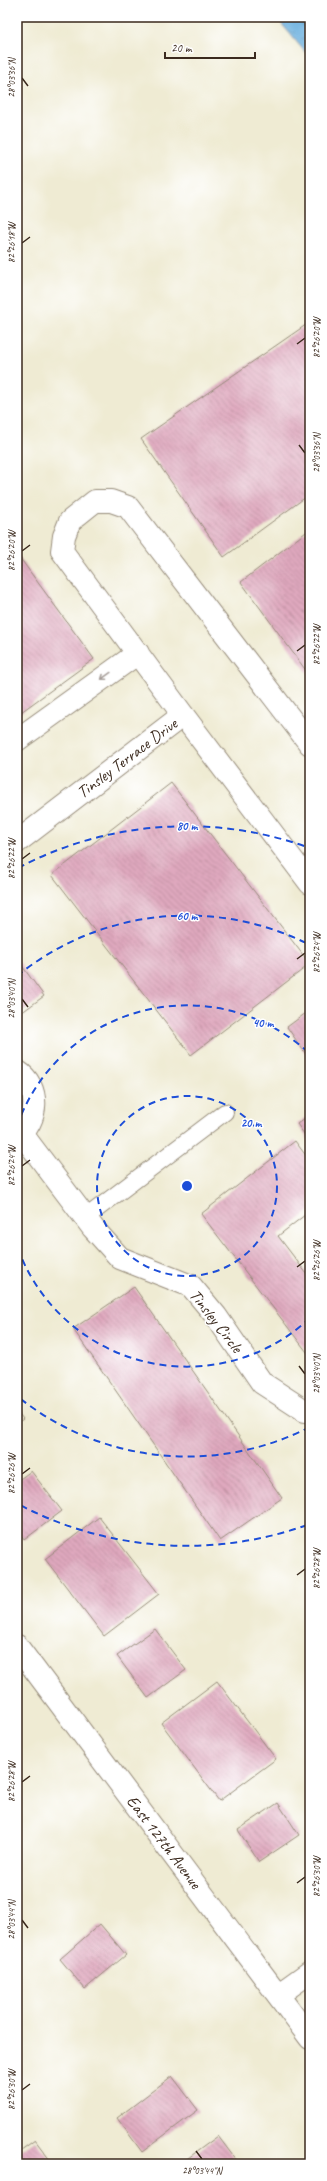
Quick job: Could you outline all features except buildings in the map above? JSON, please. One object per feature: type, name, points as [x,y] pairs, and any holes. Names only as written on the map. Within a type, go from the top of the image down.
[{"type":"street","points":[[183,715],[62,550],[64,536],[70,521],[95,501],[112,501],[128,507],[310,744]]},
{"type":"street","points":[[17,740],[138,653]]},
{"type":"street","name":"Tinsley Terrace Drive","points":[[17,842],[183,715],[310,883]]},
{"type":"street","name":"Tinsley Circle","points":[[17,1071],[30,1085],[34,1097],[34,1110],[30,1123],[20,1136],[85,1218],[120,1258],[191,1286],[216,1316],[262,1383],[305,1411],[310,1411]]},
{"type":"street","name":"East 127th Avenue","points":[[17,1646],[310,2038]]},
{"type":"street","points":[[278,1995],[310,1972]]},
{"type":"lane","points":[[85,1218],[225,1112]]},
{"type":"water","points":[[276,17],[310,17],[310,58]]}]
